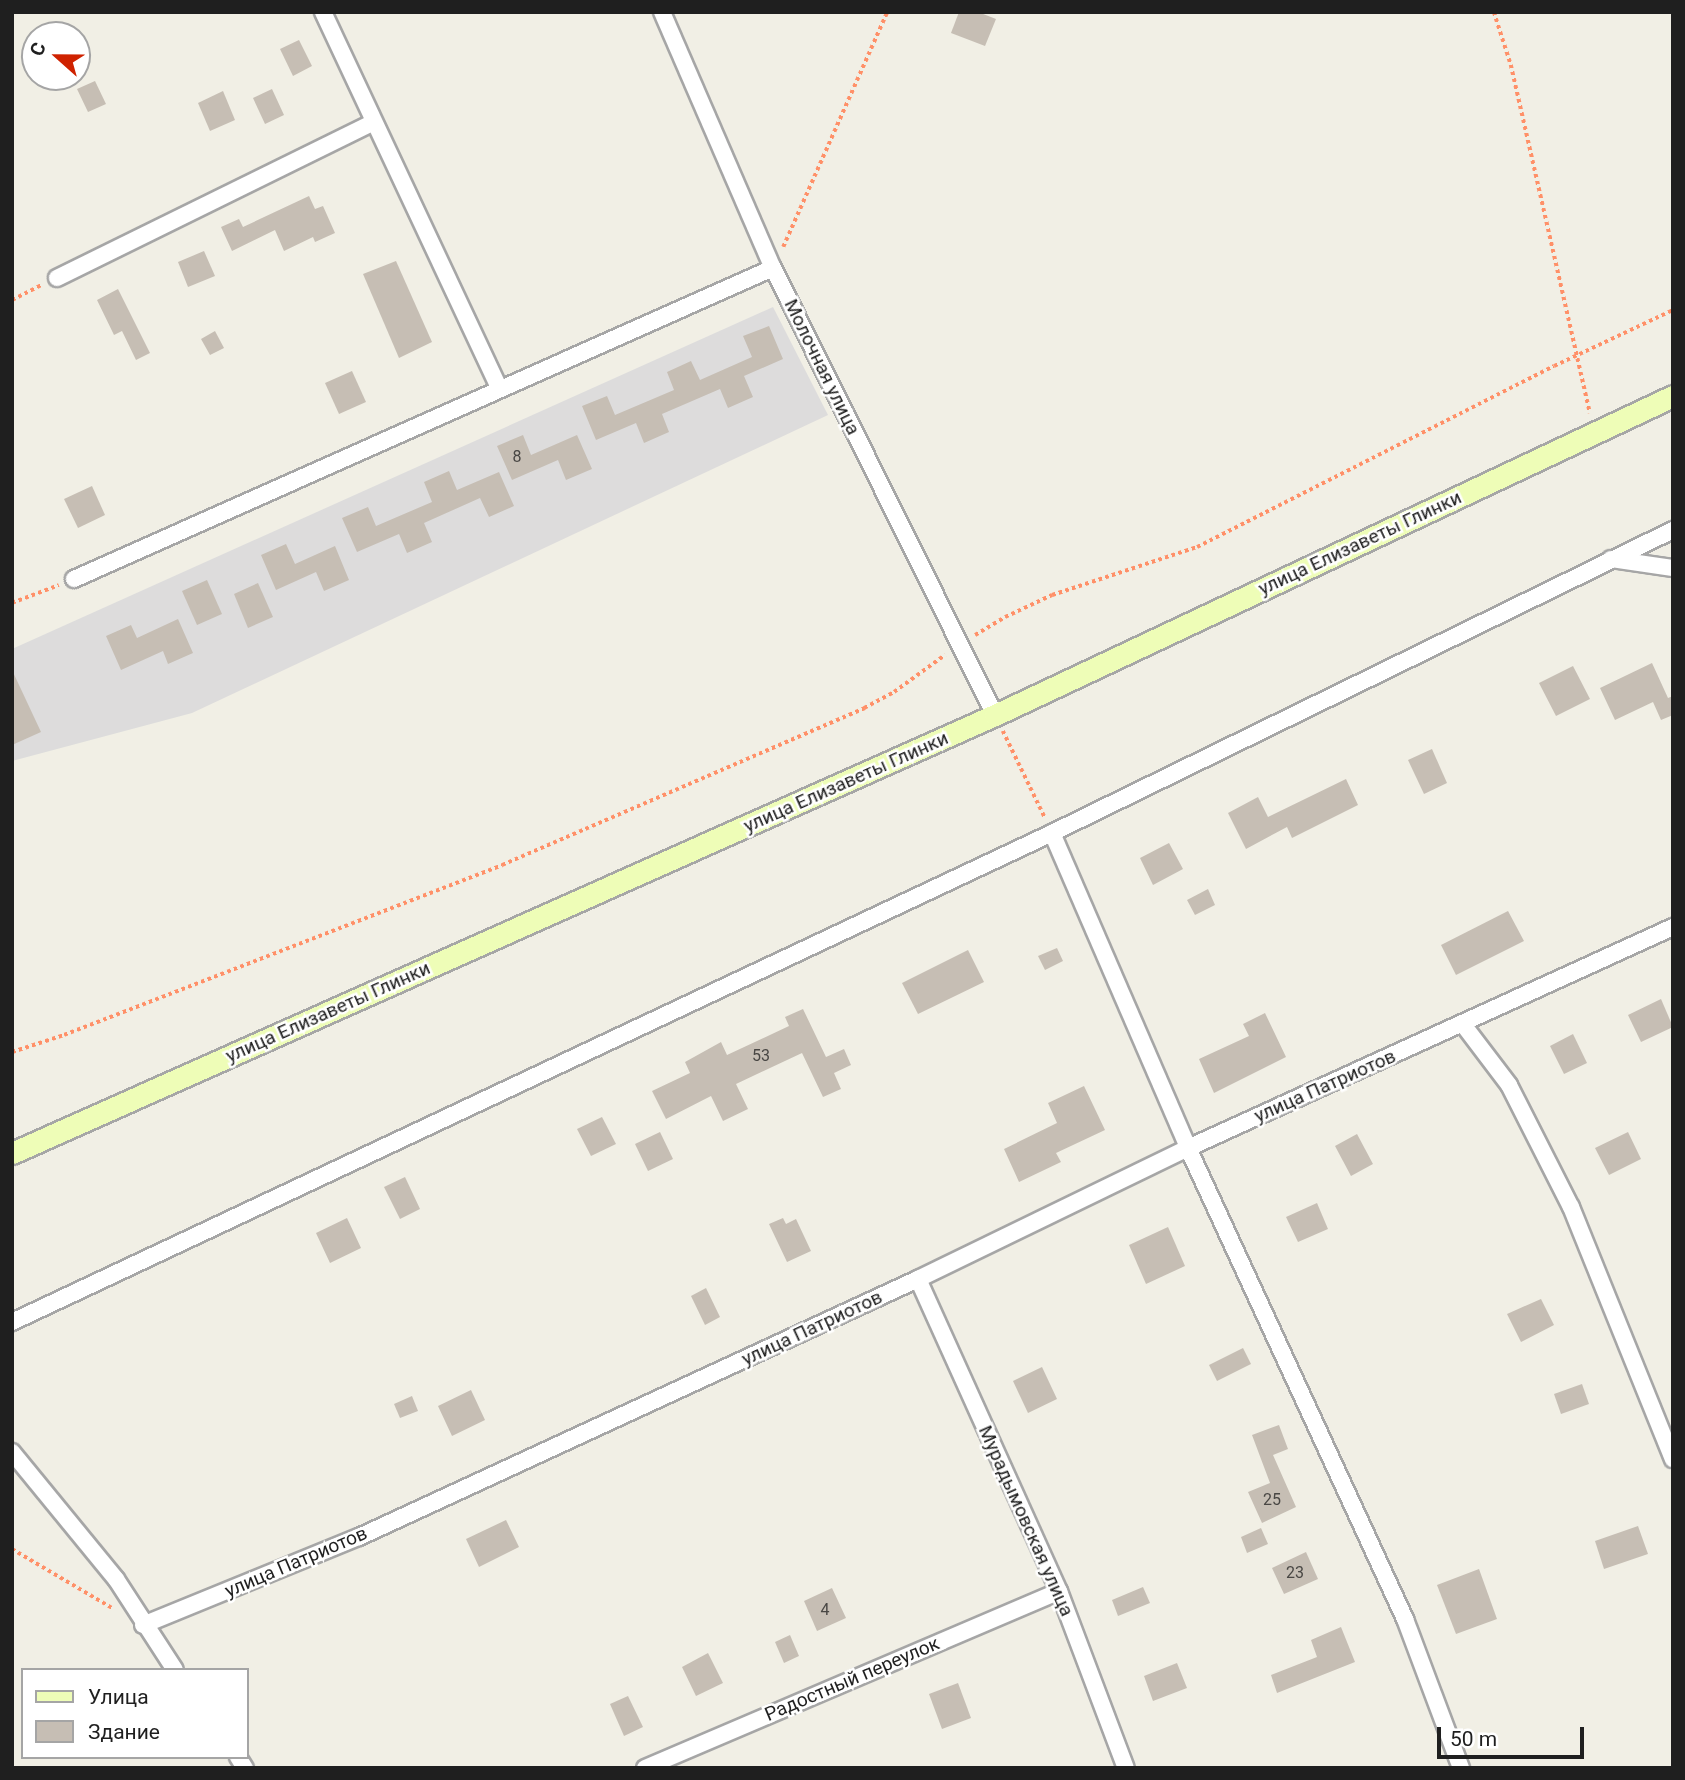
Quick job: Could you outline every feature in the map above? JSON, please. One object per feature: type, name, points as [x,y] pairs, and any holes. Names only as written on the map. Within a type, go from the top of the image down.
[{"type":"street","points":[[323,12],[500,389]]},
{"type":"street","name":"Молочная улица","points":[[662,12],[773,268],[995,715]]},
{"type":"street","points":[[57,278],[374,122]]},
{"type":"street","points":[[74,579],[773,268]]},
{"type":"street","name":"улица Елизаветы Глинки","points":[[12,1153],[995,715],[1673,396]]},
{"type":"street","points":[[12,1322],[1052,833],[1673,530]]},
{"type":"street","points":[[1611,559],[1673,568]]},
{"type":"street","points":[[1052,833],[1188,1148],[1405,1619],[1461,1768]]},
{"type":"street","name":"улица Патриотов","points":[[143,1625],[359,1537],[918,1279],[1188,1148],[1673,928]]},
{"type":"street","points":[[1462,1023],[1509,1085],[1571,1207],[1604,1294],[1650,1396],[1673,1459]]},
{"type":"street","name":"Мурадымовская улица","points":[[918,1279],[1059,1591],[1126,1768]]},
{"type":"street","points":[[12,1452],[116,1579],[143,1625],[174,1668]]},
{"type":"street","name":"Радостный переулок","points":[[645,1768],[1059,1591]]},
{"type":"path","points":[[773,268],[887,12]]},
{"type":"path","points":[[1494,12],[1510,65],[1579,354],[1594,433]]},
{"type":"path","points":[[12,300],[57,278]]},
{"type":"path","points":[[12,1052],[64,1035],[502,865],[864,709],[894,692],[1005,617],[1052,595],[1197,547],[1579,354],[1673,310]]},
{"type":"path","points":[[12,603],[74,579]]},
{"type":"path","points":[[995,715],[1052,833]]},
{"type":"path","points":[[12,1549],[143,1625]]},
{"type":"shaded area","points":[[773,307],[828,415],[192,713],[12,761],[12,649]]},
{"type":"building","points":[[959,12],[978,12],[996,19],[985,46],[951,33]]},
{"type":"building","points":[[299,40],[312,66],[293,76],[280,49]]},
{"type":"building","points":[[95,81],[106,104],[88,112],[78,91],[91,91],[91,83]]},
{"type":"building","points":[[272,89],[284,115],[265,124],[253,98]]},
{"type":"building","points":[[223,91],[235,120],[210,131],[198,103]]},
{"type":"building","points":[[309,196],[315,209],[323,206],[335,233],[315,242],[313,237],[284,251],[275,230],[232,251],[221,227],[239,219],[243,227]]},
{"type":"building","points":[[204,251],[215,276],[188,287],[178,262]]},
{"type":"building","points":[[396,261],[432,342],[399,358],[363,274]]},
{"type":"building","points":[[118,289],[150,353],[136,360],[122,331],[114,335],[97,300]]},
{"type":"building","points":[[769,326],[783,359],[744,376],[753,397],[728,408],[720,389],[662,414],[669,432],[644,443],[636,423],[596,440],[582,406],[607,396],[615,415],[674,390],[667,372],[691,361],[700,380],[752,357],[743,336]]},
{"type":"building","points":[[215,331],[224,348],[210,355],[201,339]]},
{"type":"building","points":[[352,371],[366,402],[339,414],[325,383]]},
{"type":"building","points":[[523,435],[531,455],[577,435],[592,469],[566,480],[558,460],[512,480],[497,446]]},
{"type":"building","points":[[449,471],[457,490],[499,472],[514,506],[489,517],[480,498],[424,523],[432,542],[407,553],[399,534],[357,552],[342,518],[368,507],[376,526],[432,502],[424,482]]},
{"type":"building","points":[[92,486],[105,515],[78,528],[64,499]]},
{"type":"building","points":[[286,544],[295,564],[335,546],[349,580],[324,591],[316,572],[276,590],[261,555]]},
{"type":"building","points":[[207,580],[222,614],[197,625],[182,591]]},
{"type":"building","points":[[258,583],[273,617],[248,628],[234,594]]},
{"type":"building","points":[[178,619],[193,653],[168,664],[163,651],[121,670],[106,636],[131,625],[137,638]]},
{"type":"building","points":[[1652,663],[1668,698],[1673,696],[1673,715],[1661,720],[1653,702],[1615,720],[1600,688]]},
{"type":"building","points":[[1573,666],[1590,699],[1556,716],[1539,683]]},
{"type":"building","points":[[12,670],[41,732],[12,745]]},
{"type":"building","points":[[1432,749],[1447,783],[1424,794],[1408,760]]},
{"type":"building","points":[[1346,779],[1358,805],[1292,838],[1287,827],[1246,849],[1228,813],[1258,797],[1268,817]]},
{"type":"building","points":[[1169,843],[1183,869],[1153,885],[1140,858]]},
{"type":"building","points":[[1208,889],[1215,905],[1195,915],[1187,900]]},
{"type":"building","points":[[1508,911],[1524,941],[1456,975],[1441,945]]},
{"type":"building","points":[[1057,948],[1063,961],[1045,970],[1038,956]]},
{"type":"building","points":[[968,950],[984,982],[918,1014],[902,983]]},
{"type":"building","points":[[1661,999],[1673,1027],[1641,1042],[1628,1015]]},
{"type":"building","points":[[803,1009],[826,1057],[844,1049],[851,1065],[834,1073],[841,1089],[823,1097],[802,1053],[736,1084],[748,1109],[723,1121],[711,1096],[666,1119],[652,1091],[690,1073],[685,1062],[721,1042],[727,1055],[789,1026],[785,1017]]},
{"type":"building","points":[[1265,1013],[1286,1057],[1214,1093],[1199,1059],[1249,1036],[1243,1024]]},
{"type":"building","points":[[1573,1034],[1587,1063],[1564,1074],[1550,1046]]},
{"type":"building","points":[[1084,1086],[1105,1130],[1056,1153],[1061,1162],[1019,1182],[1004,1149],[1057,1123],[1048,1103]]},
{"type":"building","points":[[602,1117],[616,1144],[591,1156],[577,1129]]},
{"type":"building","points":[[660,1132],[673,1159],[648,1171],[635,1144]]},
{"type":"building","points":[[1628,1132],[1641,1159],[1609,1175],[1595,1148]]},
{"type":"building","points":[[1357,1134],[1373,1164],[1351,1176],[1335,1146]]},
{"type":"building","points":[[405,1177],[420,1209],[400,1219],[384,1187]]},
{"type":"building","points":[[1317,1203],[1328,1229],[1298,1242],[1286,1217]]},
{"type":"building","points":[[347,1218],[361,1248],[330,1263],[316,1233]]},
{"type":"building","points":[[783,1218],[786,1224],[796,1219],[811,1251],[787,1262],[769,1224]]},
{"type":"building","points":[[1168,1227],[1185,1266],[1146,1284],[1129,1245]]},
{"type":"building","points":[[706,1288],[720,1317],[705,1325],[691,1296]]},
{"type":"building","points":[[1541,1299],[1554,1325],[1521,1342],[1507,1314]]},
{"type":"building","points":[[1243,1348],[1251,1364],[1217,1381],[1209,1365]]},
{"type":"building","points":[[1042,1367],[1057,1399],[1028,1413],[1013,1381]]},
{"type":"building","points":[[1582,1384],[1589,1404],[1561,1414],[1554,1394]]},
{"type":"building","points":[[471,1390],[485,1420],[452,1436],[438,1406]]},
{"type":"building","points":[[412,1396],[418,1411],[400,1418],[394,1404]]},
{"type":"building","points":[[1279,1425],[1288,1449],[1273,1455],[1296,1507],[1262,1523],[1248,1492],[1270,1483],[1252,1435]]},
{"type":"building","points":[[506,1520],[519,1547],[479,1567],[466,1539]]},
{"type":"building","points":[[1638,1526],[1648,1554],[1604,1569],[1595,1541]]},
{"type":"building","points":[[1261,1528],[1268,1544],[1247,1553],[1241,1537]]},
{"type":"building","points":[[1306,1552],[1318,1579],[1284,1594],[1272,1568]]},
{"type":"building","points":[[1479,1569],[1497,1619],[1456,1634],[1437,1585]]},
{"type":"building","points":[[1143,1587],[1150,1603],[1118,1616],[1112,1600]]},
{"type":"building","points":[[832,1588],[846,1618],[817,1631],[804,1601]]},
{"type":"building","points":[[1341,1627],[1355,1662],[1277,1693],[1271,1675],[1317,1657],[1311,1640]]},
{"type":"building","points":[[790,1635],[799,1656],[784,1663],[775,1642]]},
{"type":"building","points":[[708,1653],[723,1683],[696,1696],[682,1667]]},
{"type":"building","points":[[1177,1663],[1187,1688],[1153,1701],[1144,1676]]},
{"type":"building","points":[[958,1683],[971,1718],[942,1729],[929,1694]]},
{"type":"building","points":[[628,1696],[643,1727],[624,1736],[610,1704]]}]
